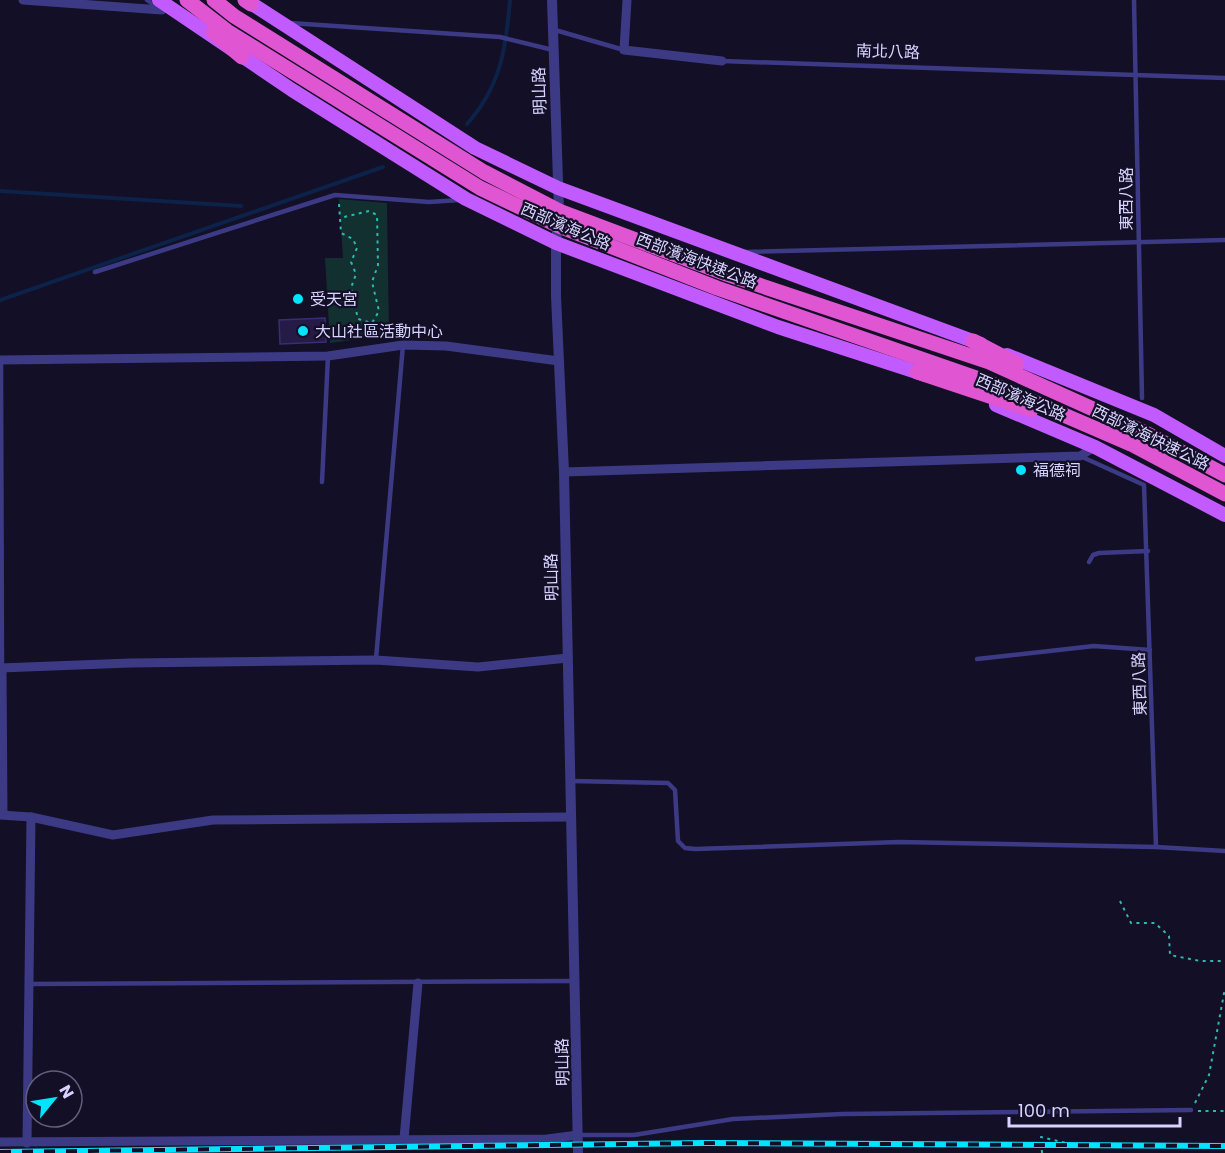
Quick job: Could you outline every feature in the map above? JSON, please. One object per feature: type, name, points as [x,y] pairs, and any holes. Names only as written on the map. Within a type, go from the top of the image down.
[{"type":"highway","points":[[177,0],[242,57]]},
{"type":"highway","name":"西部濱海快速公路","points":[[187,0],[227,31],[480,188],[559,218],[989,362],[1144,432],[1225,475]]},
{"type":"highway","name":"西部濱海快速公路","points":[[214,0],[234,16],[559,218],[717,288],[986,381],[1131,444],[1225,494]]},
{"type":"highway","points":[[973,341],[1144,432]]},
{"type":"highway","points":[[917,372],[1131,444]]},
{"type":"main road","name":"西部濱海公路","points":[[247,1],[475,148],[558,188],[737,252],[973,341],[1154,415],[1223,454]]},
{"type":"main road","name":"西部濱海公路","points":[[161,5],[468,200],[556,243],[778,327],[917,372],[1095,447],[1225,515]]},
{"type":"street","points":[[23,0],[161,5]]},
{"type":"street","name":"明山路","points":[[552,0],[559,218],[556,243],[564,472],[578,1153]]},
{"type":"street","points":[[624,50],[627,0]]},
{"type":"street","name":"南北八路","points":[[624,50],[722,61]]},
{"type":"street","points":[[0,361],[328,356],[403,345],[446,346],[559,361]]},
{"type":"street","points":[[564,472],[1080,456],[1095,447]]},
{"type":"street","points":[[568,658],[478,667],[376,660],[130,663],[1,668],[2,814],[31,817],[113,835],[213,820],[571,818]]},
{"type":"street","points":[[27,1143],[31,817]]},
{"type":"street","points":[[404,1139],[418,983]]},
{"type":"street","points":[[0,1142],[547,1139],[578,1135]]},
{"type":"lane","points":[[147,0],[161,5]]},
{"type":"lane","name":"東西八路","points":[[1134,0],[1142,398]]},
{"type":"lane","points":[[281,23],[500,38],[553,50]]},
{"type":"lane","name":"南北八路","points":[[552,30],[624,50]]},
{"type":"lane","name":"南北八路","points":[[722,61],[1225,78]]},
{"type":"lane","points":[[94,272],[338,195],[429,202],[468,200]]},
{"type":"lane","points":[[737,252],[1138,244],[1225,240]]},
{"type":"lane","points":[[376,660],[403,345]]},
{"type":"lane","points":[[322,482],[328,356]]},
{"type":"lane","points":[[0,361],[1,668]]},
{"type":"lane","name":"東西八路","points":[[1080,456],[1144,484],[1156,847]]},
{"type":"lane","points":[[1089,562],[1093,555],[1099,553],[1148,552]]},
{"type":"lane","points":[[977,659],[1094,646],[1150,650]]},
{"type":"lane","points":[[571,781],[668,783],[675,790],[678,841],[685,848],[899,842],[1156,847],[1225,851]]},
{"type":"lane","points":[[29,984],[575,981]]},
{"type":"lane","points":[[578,1135],[634,1135],[733,1119],[842,1113],[1191,1110]]},
{"type":"path","points":[[338,195],[341,232],[353,239],[357,248],[351,262],[356,274],[351,288],[358,320],[372,323],[380,311],[372,282],[378,266],[378,215],[369,211],[340,218]]},
{"type":"path","points":[[1119,901],[1131,923],[1155,923],[1169,936],[1170,955],[1200,961],[1225,961]]},
{"type":"path","points":[[1225,988],[1209,1076],[1191,1110],[1225,1111]]},
{"type":"path","points":[[1042,1153],[1041,1137],[1066,1143]]},
{"type":"green space","points":[[339,199],[387,203],[389,335],[330,343],[325,258],[343,258]]},
{"type":"building","name":"大山社區活動中心","points":[[325,318],[326,342],[280,344],[279,320]]},
{"type":"waterway","points":[[467,124],[488,95],[500,66],[510,0]]},
{"type":"waterway","points":[[0,300],[383,167]]},
{"type":"waterway","points":[[0,191],[241,206]]},
{"type":"railway","points":[[0,1152],[704,1143],[1225,1146]]},
{"type":"place","name":"受天宮","points":[[298,299]]},
{"type":"place","name":"大山社區活動中心","points":[[303,331]]},
{"type":"place","name":"福德祠","points":[[1021,470]]}]
